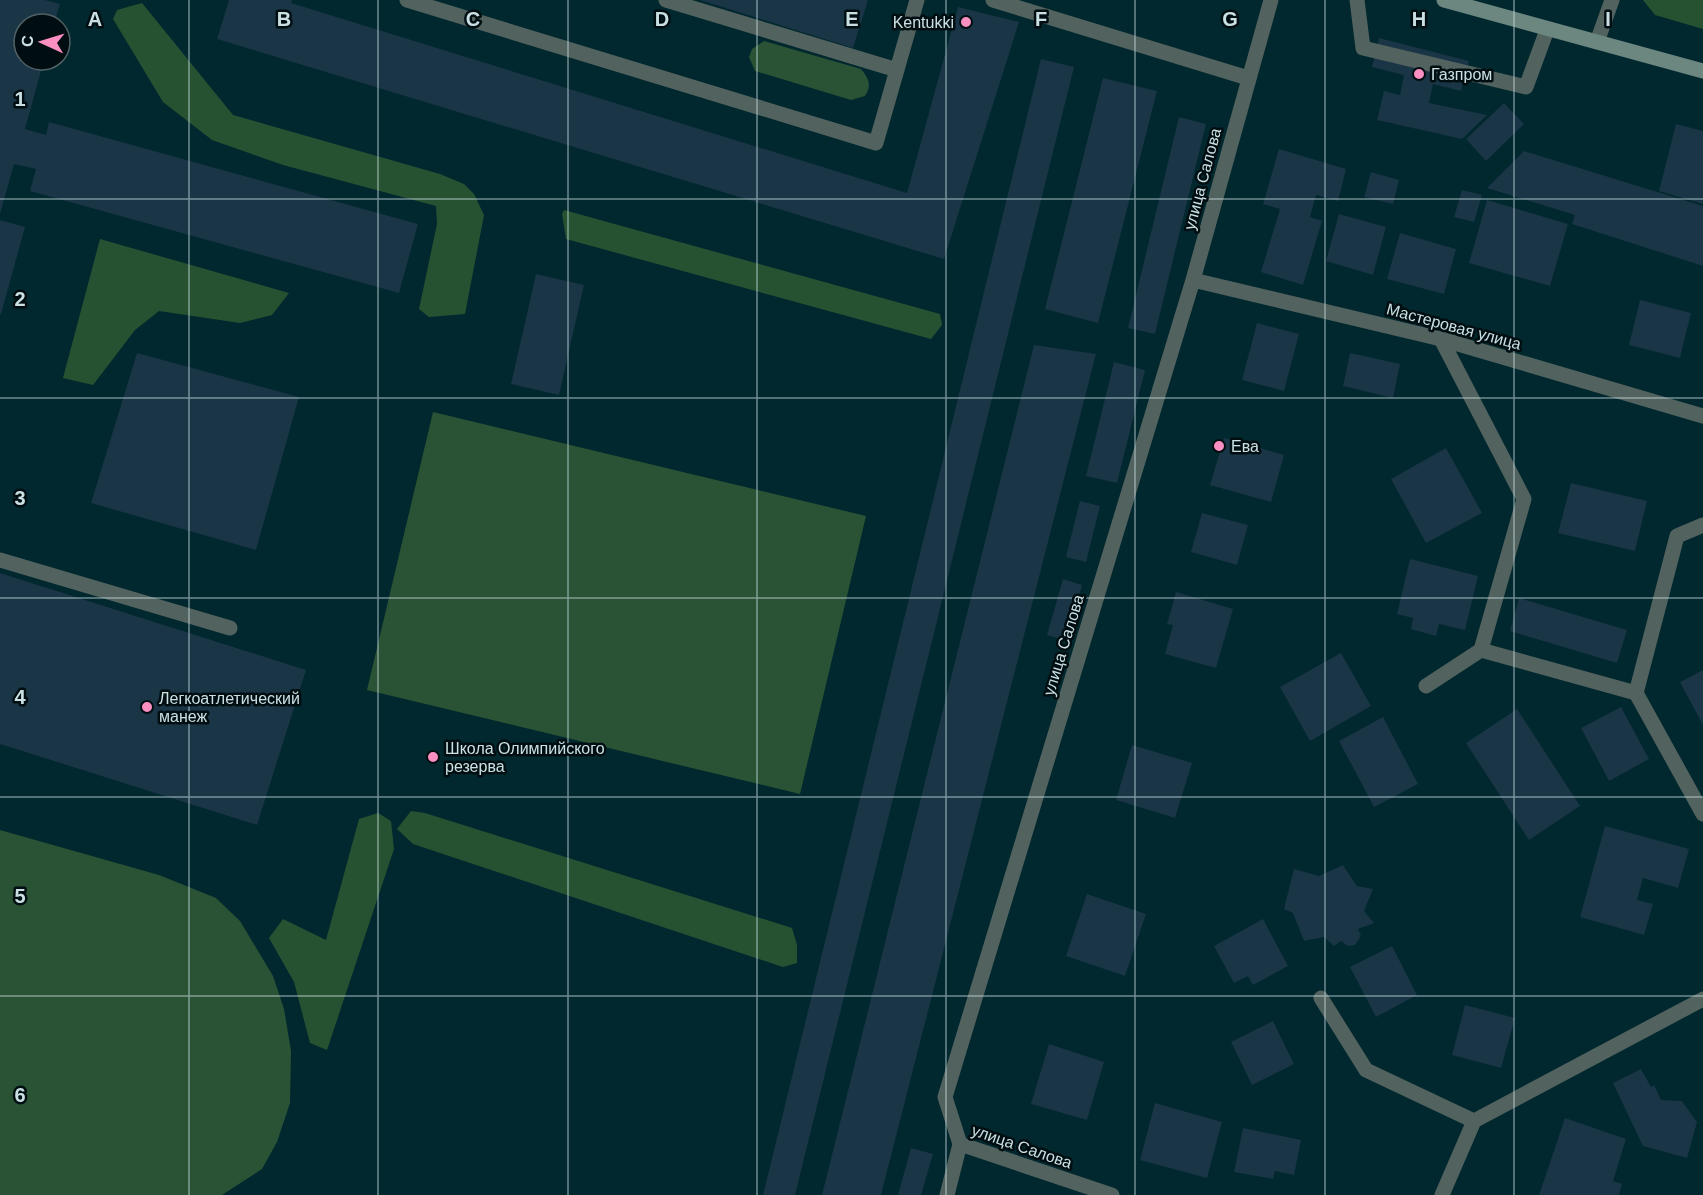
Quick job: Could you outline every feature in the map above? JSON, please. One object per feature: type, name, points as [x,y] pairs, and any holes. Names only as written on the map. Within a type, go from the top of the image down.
[{"type":"main road","points":[[1444,0],[1703,71]]},
{"type":"street","points":[[407,0],[876,142],[917,0]]},
{"type":"street","points":[[666,0],[897,70]]},
{"type":"street","points":[[993,0],[1248,78]]},
{"type":"street","name":"улица Салова","points":[[1112,1195],[960,1144],[945,1097],[1193,280],[1271,0]]},
{"type":"street","points":[[1357,0],[1363,48],[1526,87],[1547,30]]},
{"type":"street","points":[[1597,42],[1612,0]]},
{"type":"street","name":"Мастеровая улица","points":[[1193,280],[1441,339],[1703,416]]},
{"type":"street","points":[[1426,686],[1480,650],[1524,499],[1441,339]]},
{"type":"street","points":[[1703,525],[1677,536],[1636,693],[1703,814]]},
{"type":"street","points":[[0,560],[230,628]]},
{"type":"street","points":[[1480,650],[1636,693]]},
{"type":"street","points":[[1322,998],[1366,1070],[1474,1121]]},
{"type":"street","points":[[1442,1195],[1474,1121],[1703,999]]},
{"type":"street","points":[[947,1195],[960,1144]]},
{"type":"green space","points":[[1643,0],[1703,0],[1703,29],[1655,15]]},
{"type":"green space","points":[[142,3],[233,115],[440,174],[464,184],[474,194],[484,215],[465,314],[429,317],[419,309],[437,224],[436,206],[283,165],[212,140],[163,102],[113,19],[117,10]]},
{"type":"green space","points":[[764,41],[861,69],[869,82],[865,96],[851,100],[755,71],[749,57],[752,49]]},
{"type":"green space","points":[[564,210],[940,314],[942,325],[931,339],[566,239],[562,214]]},
{"type":"green space","points":[[100,239],[289,293],[272,315],[240,323],[159,311],[135,330],[93,385],[63,378]]},
{"type":"green space","points":[[433,412],[866,516],[800,794],[367,690]]},
{"type":"green space","points":[[411,811],[425,813],[792,928],[797,945],[797,963],[783,967],[413,844],[397,829]]},
{"type":"green space","points":[[378,813],[391,821],[394,849],[327,1050],[310,1043],[294,982],[269,938],[283,919],[326,940],[359,819]]},
{"type":"green space","points":[[0,830],[159,875],[216,898],[240,921],[273,976],[284,1009],[291,1051],[290,1103],[277,1142],[262,1169],[222,1195],[0,1195]]},
{"type":"building","points":[[0,0],[45,0],[60,4],[58,12],[12,12],[12,72],[41,72],[25,129],[46,135],[49,122],[418,224],[399,293],[30,191],[36,169],[14,164],[0,214]]},
{"type":"building","points":[[229,0],[292,0],[291,3],[907,193],[958,7],[1019,22],[944,259],[217,39]]},
{"type":"building","points":[[700,0],[868,0],[853,48]]},
{"type":"building","points":[[1379,38],[1469,61],[1461,91],[1433,84],[1429,103],[1487,115],[1462,139],[1377,120],[1384,91],[1400,95],[1404,75],[1372,67]]},
{"type":"building","points":[[1041,59],[1074,67],[795,1195],[763,1195]]},
{"type":"building","points":[[1103,78],[1157,91],[1098,323],[1045,309]]},
{"type":"building","points":[[1504,103],[1524,124],[1486,161],[1466,139]]},
{"type":"building","points":[[1179,117],[1206,124],[1155,334],[1128,328]]},
{"type":"building","points":[[1676,124],[1703,131],[1703,204],[1659,191]]},
{"type":"building","points":[[1279,149],[1346,169],[1338,201],[1316,195],[1310,217],[1322,221],[1303,285],[1261,272],[1280,209],[1263,204]]},
{"type":"building","points":[[1524,151],[1703,206],[1703,266],[1572,224],[1575,215],[1487,188]]},
{"type":"building","points":[[1371,172],[1399,180],[1393,204],[1364,197]]},
{"type":"building","points":[[1462,190],[1482,195],[1474,222],[1454,217]]},
{"type":"building","points":[[1487,200],[1568,224],[1550,286],[1469,263]]},
{"type":"building","points":[[1339,214],[1386,227],[1373,275],[1326,261]]},
{"type":"building","points":[[0,220],[25,227],[1,314],[0,314]]},
{"type":"building","points":[[1400,233],[1456,249],[1444,294],[1387,279]]},
{"type":"building","points":[[536,274],[584,285],[559,395],[511,384]]},
{"type":"building","points":[[1640,300],[1691,313],[1680,358],[1629,345]]},
{"type":"building","points":[[1257,323],[1299,334],[1284,391],[1242,380]]},
{"type":"building","points":[[1034,345],[1096,354],[881,1195],[822,1195]]},
{"type":"building","points":[[137,353],[299,397],[256,550],[91,503]]},
{"type":"building","points":[[1350,353],[1400,364],[1393,398],[1343,386]]},
{"type":"building","points":[[1114,362],[1145,370],[1117,483],[1086,476]]},
{"type":"building","points":[[1224,438],[1284,455],[1271,502],[1210,485]]},
{"type":"building","points":[[1446,448],[1482,513],[1426,543],[1391,479]]},
{"type":"building","points":[[1571,483],[1647,501],[1635,551],[1558,533]]},
{"type":"building","points":[[1080,501],[1100,506],[1086,562],[1066,557]]},
{"type":"building","points":[[1202,513],[1248,525],[1237,565],[1191,552]]},
{"type":"building","points":[[1410,559],[1478,576],[1465,630],[1439,624],[1436,636],[1411,629],[1413,618],[1397,614]]},
{"type":"building","name":"Легкоатлетический манеж","points":[[0,573],[306,670],[257,825],[0,744]]},
{"type":"building","points":[[1063,579],[1082,585],[1066,641],[1047,635]]},
{"type":"building","points":[[1176,592],[1233,609],[1216,668],[1165,654],[1173,625],[1167,624]]},
{"type":"building","points":[[1519,598],[1627,630],[1617,663],[1510,631]]},
{"type":"building","points":[[1341,653],[1371,706],[1310,741],[1280,687]]},
{"type":"building","points":[[1703,670],[1703,725],[1680,682]]},
{"type":"building","points":[[1621,707],[1649,759],[1609,781],[1581,728]]},
{"type":"building","points":[[1517,709],[1580,806],[1529,840],[1466,743]]},
{"type":"building","points":[[1383,717],[1418,784],[1374,807],[1339,741]]},
{"type":"building","points":[[1132,745],[1192,763],[1175,818],[1116,800]]},
{"type":"building","points":[[1605,826],[1689,849],[1678,888],[1643,878],[1637,900],[1653,904],[1644,935],[1580,917]]},
{"type":"building","points":[[1343,865],[1357,886],[1373,889],[1364,911],[1374,923],[1358,929],[1361,936],[1355,945],[1348,946],[1341,941],[1334,946],[1324,937],[1304,941],[1293,913],[1284,909],[1294,869],[1319,876]]},
{"type":"building","points":[[1087,894],[1146,914],[1125,976],[1066,956]]},
{"type":"building","points":[[1263,919],[1288,966],[1253,985],[1248,976],[1234,983],[1214,946]]},
{"type":"building","points":[[1392,946],[1417,995],[1376,1017],[1350,967]]},
{"type":"building","points":[[1465,1005],[1515,1018],[1501,1068],[1452,1055]]},
{"type":"building","points":[[1273,1021],[1294,1064],[1252,1085],[1231,1042]]},
{"type":"building","points":[[1049,1044],[1104,1062],[1087,1120],[1031,1104]]},
{"type":"building","points":[[1641,1069],[1651,1087],[1654,1085],[1661,1100],[1682,1101],[1697,1122],[1687,1158],[1643,1146],[1613,1083]]},
{"type":"building","points":[[1155,1103],[1222,1122],[1207,1178],[1140,1160]]},
{"type":"building","points":[[1565,1118],[1626,1139],[1613,1181],[1622,1184],[1619,1195],[1539,1195]]},
{"type":"building","points":[[1243,1128],[1301,1140],[1294,1175],[1275,1171],[1273,1179],[1234,1172]]},
{"type":"building","points":[[911,1148],[933,1154],[921,1195],[898,1195]]},
{"type":"place","name":"Kentukki","points":[[966,22]]},
{"type":"place","name":"Газпром","points":[[1419,74]]},
{"type":"place","name":"Ева","points":[[1219,446]]},
{"type":"place","name":"Легкоатлетический манеж","points":[[147,707]]},
{"type":"place","name":"Школа Олимпийского резерва","points":[[433,757]]}]
